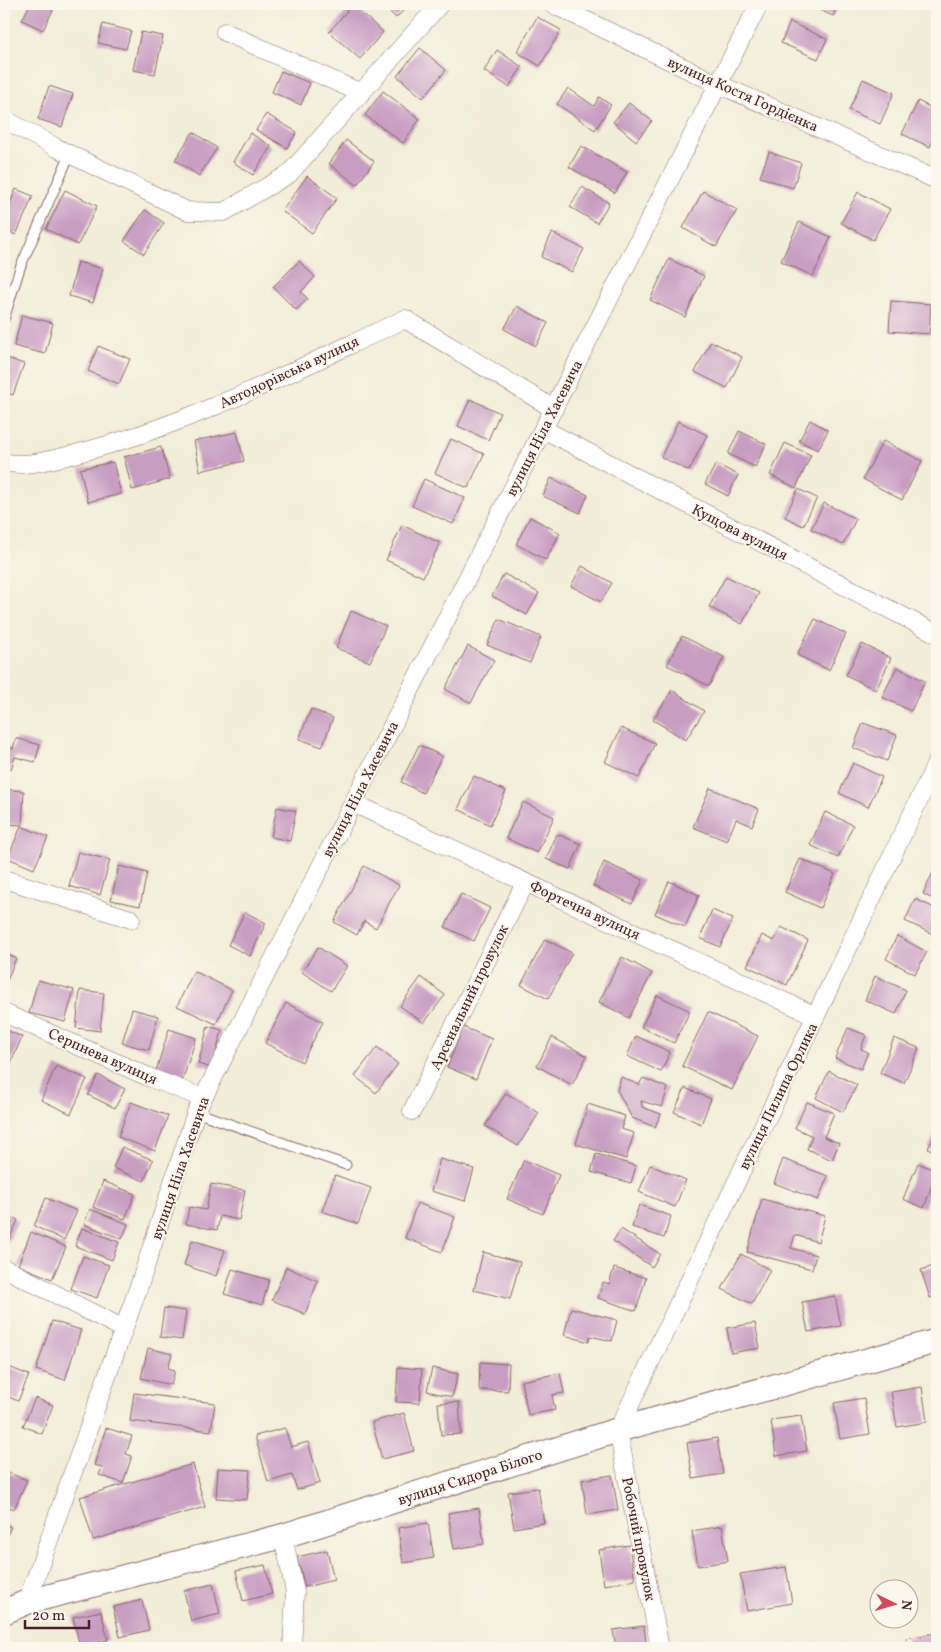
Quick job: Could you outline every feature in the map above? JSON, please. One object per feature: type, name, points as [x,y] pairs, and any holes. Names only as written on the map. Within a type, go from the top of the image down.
[{"type":"street","points":[[4,119],[70,154],[187,211],[224,212],[289,174],[440,4]]},
{"type":"street","name":"вулиця Костя Гордієнка","points":[[552,4],[718,84],[937,180]]},
{"type":"street","name":"вулиця Ніла Хасевича","points":[[27,1602],[124,1329],[200,1105],[759,4]]},
{"type":"street","points":[[225,32],[361,93]]},
{"type":"street","name":"Автодорівська вулиця","points":[[4,462],[10,464],[47,461],[116,444],[231,400],[405,319],[554,409]]},
{"type":"street","name":"Кущова вулиця","points":[[543,429],[937,634]]},
{"type":"street","name":"вулиця Пилипа Орлика","points":[[618,1430],[937,762]]},
{"type":"street","name":"Фортечна вулиця","points":[[353,803],[816,1016]]},
{"type":"street","points":[[4,879],[131,919]]},
{"type":"street","name":"Арсенальний провулок","points":[[412,1111],[525,883]]},
{"type":"street","name":"Серпнева вулиця","points":[[4,1013],[151,1078],[200,1105]]},
{"type":"street","points":[[4,1268],[124,1329]]},
{"type":"street","name":"вулиця Сидора Білого","points":[[4,1612],[27,1602],[283,1536],[618,1430],[937,1341]]},
{"type":"street","name":"Робочий провулок","points":[[618,1430],[660,1648]]},
{"type":"street","points":[[283,1536],[295,1592],[292,1648]]},
{"type":"lane","points":[[4,318],[20,268],[70,154]]},
{"type":"lane","points":[[200,1105],[346,1165]]},
{"type":"building","points":[[30,4],[56,4],[43,30],[22,20]]},
{"type":"building","points":[[382,4],[410,4],[396,18]]},
{"type":"building","points":[[806,4],[839,4],[833,16]]},
{"type":"building","points":[[352,5],[383,32],[360,59],[329,32]]},
{"type":"building","points":[[537,17],[561,30],[540,66],[517,52]]},
{"type":"building","points":[[790,22],[827,39],[818,59],[781,43]]},
{"type":"building","points":[[103,24],[131,31],[126,49],[98,43]]},
{"type":"building","points":[[141,32],[163,36],[155,74],[133,70]]},
{"type":"building","points":[[420,48],[446,70],[423,98],[397,76]]},
{"type":"building","points":[[497,50],[522,67],[509,87],[484,71]]},
{"type":"building","points":[[281,71],[310,83],[301,105],[272,92]]},
{"type":"building","points":[[863,79],[894,93],[880,124],[849,110]]},
{"type":"building","points":[[49,86],[73,94],[62,127],[38,119]]},
{"type":"building","points":[[568,88],[594,106],[599,97],[611,105],[595,130],[557,104]]},
{"type":"building","points":[[383,91],[420,119],[403,143],[365,115]]},
{"type":"building","points":[[918,101],[937,111],[937,131],[930,147],[902,134]]},
{"type":"building","points":[[629,103],[652,121],[636,141],[613,122]]},
{"type":"building","points":[[266,114],[297,132],[287,148],[256,130]]},
{"type":"building","points":[[193,132],[217,148],[199,176],[175,160]]},
{"type":"building","points":[[250,133],[271,146],[253,175],[233,162]]},
{"type":"building","points":[[346,140],[374,161],[357,185],[329,164]]},
{"type":"building","points":[[581,146],[627,172],[615,193],[569,167]]},
{"type":"building","points":[[769,152],[801,163],[793,188],[760,177]]},
{"type":"building","points":[[307,176],[337,198],[312,233],[282,211]]},
{"type":"building","points":[[582,187],[609,203],[597,223],[570,207]]},
{"type":"building","points":[[16,189],[33,196],[16,235],[4,230],[4,218]]},
{"type":"building","points":[[65,190],[97,206],[78,245],[46,229]]},
{"type":"building","points":[[703,191],[737,210],[716,247],[683,228]]},
{"type":"building","points":[[858,192],[890,209],[873,240],[841,223]]},
{"type":"building","points":[[145,210],[164,223],[144,254],[124,241]]},
{"type":"building","points":[[799,222],[831,237],[813,276],[781,261]]},
{"type":"building","points":[[552,233],[584,249],[572,272],[541,257]]},
{"type":"building","points":[[669,259],[704,276],[685,317],[650,300]]},
{"type":"building","points":[[299,261],[315,277],[301,292],[308,299],[296,310],[273,287]]},
{"type":"building","points":[[78,262],[103,269],[93,303],[69,296]]},
{"type":"building","points":[[891,301],[931,304],[929,334],[889,331]]},
{"type":"building","points":[[517,306],[548,323],[536,346],[504,329]]},
{"type":"building","points":[[22,315],[53,323],[45,354],[14,346]]},
{"type":"building","points":[[711,341],[742,357],[727,388],[695,372]]},
{"type":"building","points":[[98,346],[130,359],[119,384],[88,371]]},
{"type":"building","points":[[4,357],[24,364],[13,395],[4,392]]},
{"type":"building","points":[[470,399],[500,413],[488,440],[458,426]]},
{"type":"building","points":[[810,420],[828,430],[818,450],[799,441]]},
{"type":"building","points":[[678,421],[707,435],[689,471],[661,457]]},
{"type":"building","points":[[739,431],[766,444],[755,467],[728,454]]},
{"type":"building","points":[[237,432],[244,461],[200,471],[194,441]]},
{"type":"building","points":[[451,439],[484,454],[468,488],[435,473]]},
{"type":"building","points":[[883,441],[922,461],[902,500],[863,479]]},
{"type":"building","points":[[785,443],[811,455],[796,488],[770,475]]},
{"type":"building","points":[[161,447],[170,479],[132,490],[124,457]]},
{"type":"building","points":[[113,462],[121,494],[88,502],[80,469]]},
{"type":"building","points":[[716,464],[738,475],[728,496],[705,484]]},
{"type":"building","points":[[551,478],[588,495],[580,513],[543,496]]},
{"type":"building","points":[[424,479],[465,498],[453,524],[412,506]]},
{"type":"building","points":[[798,489],[817,498],[803,526],[785,517]]},
{"type":"building","points":[[824,503],[856,519],[843,545],[811,529]]},
{"type":"building","points":[[530,517],[560,533],[546,560],[516,544]]},
{"type":"building","points":[[402,525],[440,543],[423,577],[386,560]]},
{"type":"building","points":[[582,566],[612,583],[601,602],[571,586]]},
{"type":"building","points":[[504,574],[539,593],[527,615],[492,596]]},
{"type":"building","points":[[726,576],[759,593],[742,624],[709,607]]},
{"type":"building","points":[[351,611],[386,626],[370,662],[336,648]]},
{"type":"building","points":[[499,619],[541,637],[530,663],[487,645]]},
{"type":"building","points":[[815,619],[846,634],[829,670],[797,655]]},
{"type":"building","points":[[682,636],[724,657],[709,686],[667,665]]},
{"type":"building","points":[[862,644],[891,658],[876,690],[846,675]]},
{"type":"building","points":[[468,646],[494,660],[471,703],[445,689]]},
{"type":"building","points":[[897,667],[925,681],[911,711],[882,697]]},
{"type":"building","points":[[672,690],[704,711],[686,740],[653,720]]},
{"type":"building","points":[[311,709],[333,718],[322,747],[299,739]]},
{"type":"building","points":[[863,723],[897,735],[887,761],[853,748]]},
{"type":"building","points":[[621,728],[655,743],[639,778],[605,762]]},
{"type":"building","points":[[16,738],[40,745],[35,762],[15,757],[11,769],[4,766],[4,746],[13,749]]},
{"type":"building","points":[[419,745],[442,756],[423,793],[401,782]]},
{"type":"building","points":[[853,763],[882,777],[868,807],[839,793]]},
{"type":"building","points":[[474,776],[506,791],[490,825],[458,809]]},
{"type":"building","points":[[710,788],[759,809],[752,826],[736,819],[727,841],[693,827]]},
{"type":"building","points":[[4,789],[24,791],[22,825],[4,824]]},
{"type":"building","points":[[523,802],[554,817],[537,853],[506,838]]},
{"type":"building","points":[[277,807],[296,811],[290,841],[271,837]]},
{"type":"building","points":[[825,812],[853,825],[838,858],[810,845]]},
{"type":"building","points":[[21,826],[48,837],[34,869],[8,858]]},
{"type":"building","points":[[557,834],[581,844],[570,869],[546,859]]},
{"type":"building","points":[[78,852],[110,860],[100,895],[69,886]]},
{"type":"building","points":[[800,859],[835,874],[820,908],[785,892]]},
{"type":"building","points":[[604,862],[643,880],[632,904],[593,886]]},
{"type":"building","points":[[937,864],[937,901],[923,894]]},
{"type":"building","points":[[119,866],[147,873],[140,906],[111,900]]},
{"type":"building","points":[[364,866],[399,885],[376,928],[364,921],[357,935],[334,922]]},
{"type":"building","points":[[669,881],[699,895],[685,927],[655,914]]},
{"type":"building","points":[[461,894],[490,908],[474,941],[445,927]]},
{"type":"building","points":[[915,899],[937,909],[937,936],[905,921]]},
{"type":"building","points":[[712,910],[733,919],[720,947],[700,938]]},
{"type":"building","points":[[245,912],[266,923],[250,956],[228,945]]},
{"type":"building","points":[[781,927],[808,940],[787,985],[747,966],[762,935],[774,941]]},
{"type":"building","points":[[897,936],[927,952],[915,974],[886,959]]},
{"type":"building","points":[[545,939],[572,953],[548,999],[521,985]]},
{"type":"building","points":[[318,947],[347,966],[331,991],[302,972]]},
{"type":"building","points":[[4,953],[16,958],[4,988]]},
{"type":"building","points":[[622,957],[652,973],[629,1018],[599,1002]]},
{"type":"building","points":[[194,971],[232,990],[216,1024],[177,1006]]},
{"type":"building","points":[[875,976],[906,990],[896,1014],[865,1000]]},
{"type":"building","points":[[421,977],[445,995],[424,1023],[400,1006]]},
{"type":"building","points":[[38,980],[74,990],[65,1022],[29,1013]]},
{"type":"building","points":[[80,990],[104,993],[100,1031],[76,1028]]},
{"type":"building","points":[[657,995],[690,1011],[674,1043],[641,1027]]},
{"type":"building","points":[[286,1003],[323,1022],[302,1062],[265,1043]]},
{"type":"building","points":[[132,1009],[158,1016],[149,1050],[122,1043]]},
{"type":"building","points":[[708,1012],[758,1036],[732,1090],[682,1066]]},
{"type":"building","points":[[208,1026],[222,1030],[212,1068],[198,1064]]},
{"type":"building","points":[[463,1027],[492,1039],[476,1079],[447,1067]]},
{"type":"building","points":[[848,1028],[866,1035],[861,1049],[868,1052],[861,1069],[835,1058]]},
{"type":"building","points":[[4,1029],[22,1037],[8,1069],[4,1067]]},
{"type":"building","points":[[169,1029],[196,1038],[182,1082],[155,1074]]},
{"type":"building","points":[[636,1036],[670,1052],[661,1072],[627,1056]]},
{"type":"building","points":[[552,1037],[587,1056],[572,1085],[537,1066]]},
{"type":"building","points":[[894,1038],[919,1048],[904,1083],[880,1073]]},
{"type":"building","points":[[377,1047],[398,1064],[376,1093],[355,1076]]},
{"type":"building","points":[[56,1066],[87,1079],[71,1114],[41,1100]]},
{"type":"building","points":[[829,1071],[857,1085],[843,1112],[816,1098]]},
{"type":"building","points":[[98,1075],[125,1089],[115,1108],[88,1095]]},
{"type":"building","points":[[621,1077],[639,1085],[643,1078],[668,1088],[662,1107],[641,1101],[642,1107],[661,1114],[655,1127],[632,1118],[617,1090]]},
{"type":"building","points":[[685,1088],[711,1099],[701,1124],[674,1112]]},
{"type":"building","points":[[506,1093],[539,1113],[518,1146],[485,1126]]},
{"type":"building","points":[[131,1102],[168,1116],[155,1151],[118,1137]]},
{"type":"building","points":[[807,1102],[834,1113],[824,1137],[839,1143],[832,1160],[807,1149],[812,1136],[795,1128]]},
{"type":"building","points":[[588,1104],[625,1116],[621,1129],[634,1133],[626,1159],[576,1144]]},
{"type":"building","points":[[937,1131],[937,1153],[928,1148]]},
{"type":"building","points":[[122,1147],[153,1160],[144,1181],[113,1168]]},
{"type":"building","points":[[596,1154],[636,1166],[631,1183],[591,1172]]},
{"type":"building","points":[[440,1159],[474,1169],[465,1201],[431,1191]]},
{"type":"building","points":[[783,1159],[828,1176],[818,1200],[774,1183]]},
{"type":"building","points":[[524,1160],[559,1175],[543,1214],[507,1199]]},
{"type":"building","points":[[918,1163],[937,1171],[924,1208],[903,1199]]},
{"type":"building","points":[[650,1165],[686,1180],[675,1207],[639,1192]]},
{"type":"building","points":[[335,1175],[371,1188],[358,1224],[322,1211]]},
{"type":"building","points":[[103,1181],[135,1194],[125,1219],[93,1207]]},
{"type":"building","points":[[211,1184],[245,1190],[239,1220],[220,1216],[217,1230],[186,1224],[189,1207],[206,1210]]},
{"type":"building","points":[[46,1198],[77,1211],[64,1240],[34,1226]]},
{"type":"building","points":[[762,1199],[825,1216],[818,1242],[795,1235],[791,1248],[816,1255],[812,1269],[747,1252]]},
{"type":"building","points":[[417,1203],[455,1217],[442,1252],[405,1238]]},
{"type":"building","points":[[639,1205],[671,1216],[664,1238],[632,1227]]},
{"type":"building","points":[[90,1209],[128,1224],[122,1239],[84,1224]]},
{"type":"building","points":[[4,1213],[18,1220],[4,1251]]},
{"type":"building","points":[[82,1228],[119,1242],[112,1260],[75,1246]]},
{"type":"building","points":[[621,1229],[660,1254],[652,1267],[613,1241]]},
{"type":"building","points":[[31,1232],[66,1247],[52,1279],[18,1265]]},
{"type":"building","points":[[192,1240],[225,1250],[216,1276],[184,1265]]},
{"type":"building","points":[[483,1252],[520,1262],[510,1299],[474,1290]]},
{"type":"building","points":[[741,1254],[770,1270],[752,1304],[722,1289]]},
{"type":"building","points":[[83,1256],[109,1265],[97,1298],[71,1289]]},
{"type":"building","points":[[937,1265],[937,1296],[930,1298],[921,1270]]},
{"type":"building","points":[[286,1267],[318,1281],[305,1314],[272,1300]]},
{"type":"building","points":[[614,1268],[646,1278],[636,1311],[598,1298],[603,1282],[609,1284]]},
{"type":"building","points":[[232,1269],[269,1280],[262,1305],[224,1294]]},
{"type":"building","points":[[835,1296],[841,1326],[808,1332],[802,1302]]},
{"type":"building","points":[[164,1308],[186,1311],[182,1340],[160,1337]]},
{"type":"building","points":[[571,1308],[617,1320],[612,1341],[590,1336],[589,1342],[564,1335]]},
{"type":"building","points":[[52,1321],[81,1330],[65,1380],[36,1370]]},
{"type":"building","points":[[755,1323],[760,1348],[731,1353],[727,1328]]},
{"type":"building","points":[[148,1348],[172,1354],[168,1368],[175,1370],[171,1385],[141,1378]]},
{"type":"building","points":[[480,1362],[509,1364],[508,1391],[479,1390]]},
{"type":"building","points":[[6,1366],[29,1375],[18,1401],[4,1395],[4,1370]]},
{"type":"building","points":[[398,1367],[422,1369],[420,1403],[396,1402]]},
{"type":"building","points":[[432,1368],[458,1374],[452,1397],[427,1391]]},
{"type":"building","points":[[560,1373],[564,1393],[552,1395],[555,1410],[528,1415],[521,1381]]},
{"type":"building","points":[[922,1387],[927,1422],[897,1427],[891,1392]]},
{"type":"building","points":[[134,1393],[215,1403],[211,1431],[130,1421]]},
{"type":"building","points":[[35,1398],[53,1405],[42,1434],[23,1426]]},
{"type":"building","points":[[864,1398],[870,1434],[840,1439],[834,1403]]},
{"type":"building","points":[[459,1402],[461,1434],[441,1435],[438,1403]]},
{"type":"building","points":[[404,1413],[414,1451],[382,1459],[372,1422]]},
{"type":"building","points":[[801,1416],[807,1451],[776,1456],[771,1420]]},
{"type":"building","points":[[106,1428],[132,1436],[126,1454],[132,1456],[123,1483],[99,1475],[102,1467],[94,1465]]},
{"type":"building","points":[[285,1428],[291,1447],[308,1442],[320,1483],[297,1490],[292,1475],[268,1482],[255,1436]]},
{"type":"building","points":[[717,1438],[723,1474],[693,1479],[687,1443]]},
{"type":"building","points":[[193,1464],[205,1507],[93,1540],[80,1497]]},
{"type":"building","points":[[218,1468],[250,1470],[247,1500],[216,1498]]},
{"type":"building","points":[[6,1472],[27,1480],[14,1509],[4,1505],[4,1477]]},
{"type":"building","points":[[612,1475],[618,1510],[587,1515],[582,1480]]},
{"type":"building","points":[[538,1488],[544,1523],[514,1528],[508,1492]]},
{"type":"building","points":[[479,1508],[484,1544],[454,1549],[448,1513]]},
{"type":"building","points":[[428,1523],[434,1558],[403,1563],[398,1528]]},
{"type":"building","points":[[4,1524],[11,1527],[4,1542]]},
{"type":"building","points":[[722,1526],[728,1561],[698,1566],[692,1531]]},
{"type":"building","points":[[629,1545],[635,1580],[604,1585],[599,1550]]},
{"type":"building","points":[[327,1550],[334,1580],[305,1587],[297,1557]]},
{"type":"building","points":[[265,1565],[272,1594],[243,1601],[236,1571]]},
{"type":"building","points":[[786,1567],[792,1603],[747,1611],[740,1574]]},
{"type":"building","points":[[213,1584],[220,1614],[191,1621],[184,1591]]},
{"type":"building","points":[[142,1600],[149,1630],[120,1637],[113,1607]]},
{"type":"building","points":[[101,1611],[108,1640],[80,1647],[73,1617]]},
{"type":"building","points":[[644,1626],[647,1648],[616,1648],[613,1630]]},
{"type":"building","points":[[936,1633],[937,1648],[907,1648],[906,1638]]},
{"type":"building","points":[[886,1642],[887,1648],[853,1648],[853,1647]]}]
